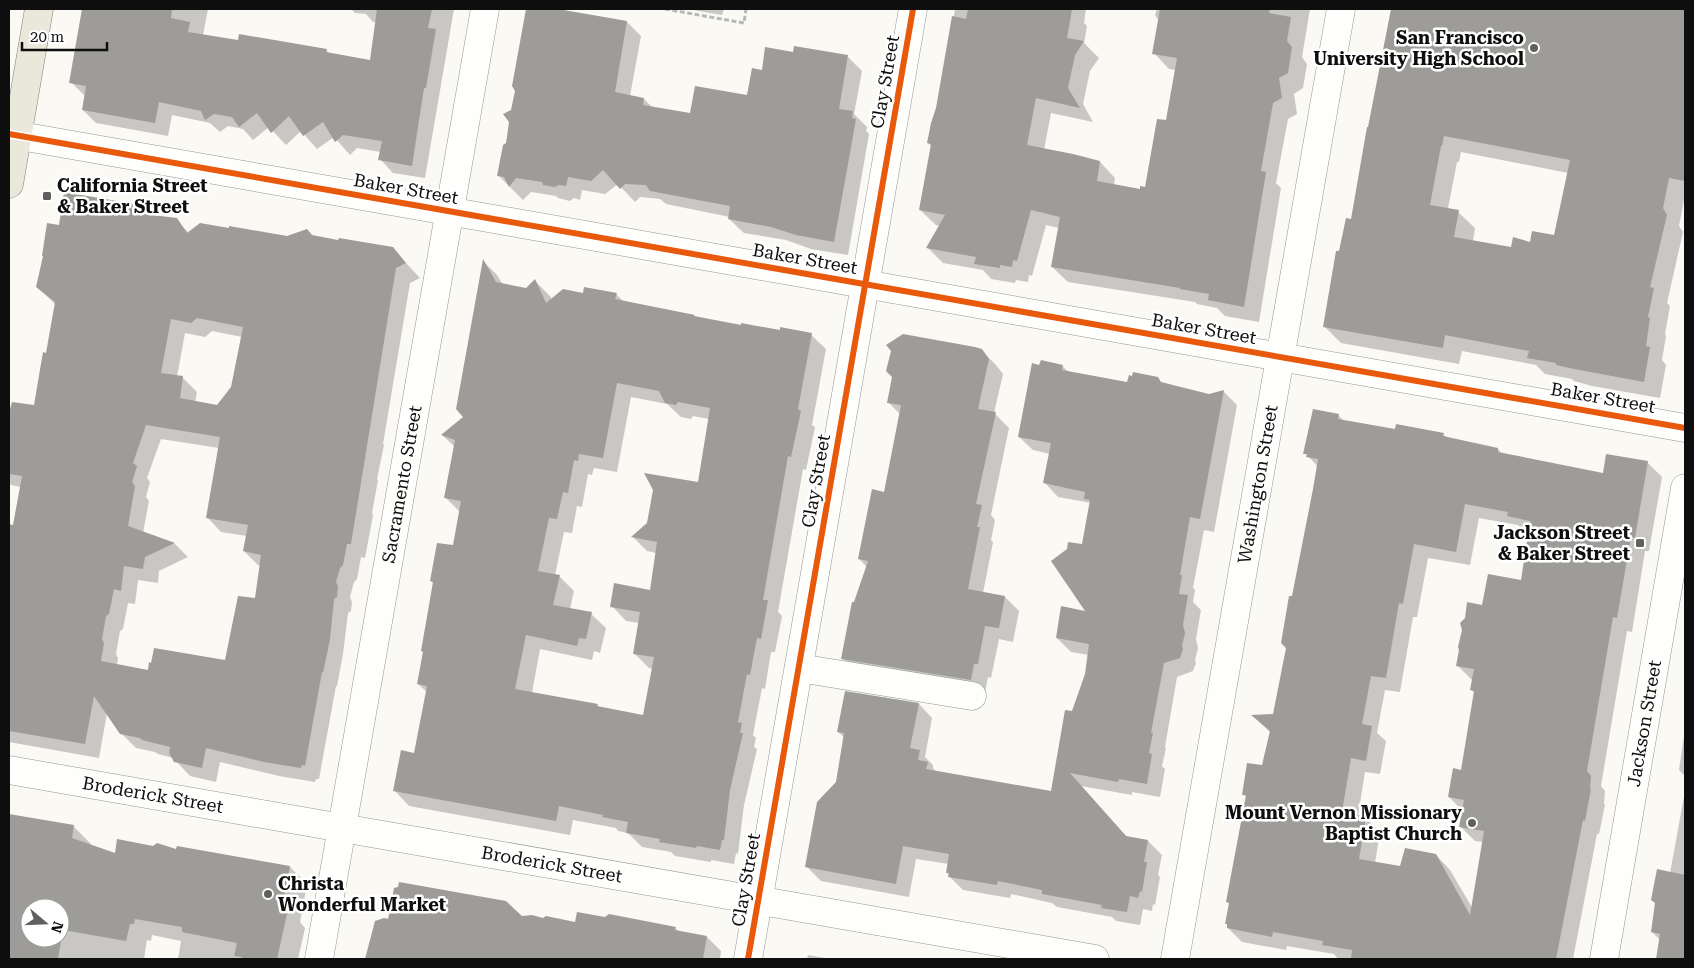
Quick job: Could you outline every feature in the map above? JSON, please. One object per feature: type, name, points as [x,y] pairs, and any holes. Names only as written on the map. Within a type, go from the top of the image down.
[{"type":"main road","points":[[9,184],[13,135],[39,9]]},
{"type":"street","name":"Sacramento Street","points":[[319,959],[485,9]]},
{"type":"street","name":"Clay Street","points":[[748,959],[913,9]]},
{"type":"street","name":"Washington Street","points":[[1175,959],[1341,9]]},
{"type":"street","name":"Baker Street","points":[[13,135],[1685,428]]},
{"type":"street","name":"Jackson Street","points":[[1604,959],[1685,488]]},
{"type":"street","points":[[798,668],[972,696]]},
{"type":"street","name":"Broderick Street","points":[[9,770],[1095,959]]},
{"type":"path","points":[[665,9],[744,24],[746,9]]},
{"type":"building","points":[[82,9],[172,9],[171,18],[190,22],[188,32],[238,40],[239,34],[327,49],[326,52],[370,60],[377,9],[432,9],[428,28],[436,29],[426,88],[424,88],[412,166],[378,160],[382,141],[343,135],[335,142],[323,122],[303,136],[289,116],[271,133],[257,113],[239,127],[232,117],[214,114],[205,120],[201,111],[159,102],[155,123],[82,110],[86,86],[69,83]]},
{"type":"building","points":[[526,9],[558,9],[627,21],[615,92],[644,98],[643,105],[690,113],[695,86],[747,95],[752,68],[762,70],[765,47],[793,52],[794,46],[848,55],[839,109],[853,111],[852,118],[856,119],[834,242],[728,219],[730,206],[650,191],[646,185],[625,184],[620,189],[603,170],[591,181],[568,177],[566,186],[559,185],[555,187],[543,185],[542,182],[516,178],[509,187],[504,177],[497,176],[503,145],[506,143],[509,122],[503,114],[511,110],[515,91],[512,86]]},
{"type":"building","points":[[968,9],[1072,9],[1067,38],[1084,41],[1075,55],[1068,88],[1080,108],[1036,98],[1027,145],[1100,161],[1097,181],[1140,189],[1140,186],[1145,187],[1157,119],[1166,120],[1177,58],[1152,54],[1160,9],[1270,9],[1269,13],[1291,17],[1287,41],[1292,47],[1288,73],[1279,78],[1282,98],[1273,103],[1261,171],[1266,172],[1244,307],[1208,300],[1209,294],[1051,267],[1060,217],[1031,210],[1017,261],[1013,260],[1012,267],[1000,265],[1000,268],[974,264],[976,257],[926,248],[945,215],[919,210],[931,144],[927,143],[936,108],[952,16],[966,19]]},
{"type":"building","points":[[1391,9],[1685,9],[1685,181],[1669,178],[1663,208],[1667,215],[1650,287],[1654,288],[1648,317],[1650,318],[1646,346],[1650,347],[1644,382],[1527,358],[1529,351],[1445,335],[1443,348],[1323,327],[1336,251],[1339,251],[1346,218],[1351,219]],"holes":[[[1444,136],[1570,160],[1554,235],[1532,231],[1530,242],[1513,237],[1511,247],[1454,237],[1459,210],[1430,205]]]},
{"type":"building","points":[[64,192],[146,206],[144,214],[177,218],[187,233],[200,223],[287,236],[307,229],[312,235],[393,247],[406,263],[396,268],[351,544],[347,544],[343,565],[340,568],[336,582],[338,586],[337,597],[334,599],[330,639],[305,766],[302,765],[301,768],[264,762],[206,748],[202,768],[174,762],[169,753],[170,747],[120,734],[94,696],[85,744],[9,731],[9,524],[13,525],[22,476],[9,474],[9,413],[12,402],[34,405],[43,352],[46,353],[55,302],[36,287],[43,256],[47,223],[59,225]],"holes":[[[197,318],[243,327],[231,387],[217,405],[180,398],[183,376],[161,373],[171,319],[191,323]],[[146,425],[220,437],[206,518],[248,525],[243,551],[261,555],[255,598],[238,596],[225,660],[154,648],[148,670],[101,661],[106,616],[109,614],[114,589],[121,591],[124,566],[143,569],[145,557],[175,543],[128,526],[135,486],[132,482],[137,466],[133,463]]]},
{"type":"building","points":[[483,259],[496,282],[526,288],[535,279],[546,303],[563,289],[583,293],[584,287],[617,293],[615,299],[694,316],[741,325],[741,323],[780,330],[780,327],[812,333],[798,409],[801,411],[791,457],[788,456],[763,600],[768,600],[761,639],[757,638],[750,675],[747,674],[738,722],[742,723],[740,733],[743,733],[730,790],[724,840],[722,840],[720,850],[659,842],[660,839],[626,833],[628,822],[559,806],[556,821],[393,791],[401,750],[414,753],[427,686],[417,684],[433,582],[430,581],[437,543],[453,545],[461,501],[444,498],[455,440],[441,435],[463,417],[456,409]],"holes":[[[617,383],[659,391],[665,403],[676,405],[678,402],[710,408],[698,482],[644,473],[653,490],[647,523],[631,537],[657,542],[650,590],[614,583],[610,607],[640,612],[633,654],[654,657],[643,715],[597,706],[598,704],[515,689],[526,635],[577,646],[579,638],[586,639],[592,612],[553,605],[560,575],[538,571],[549,518],[557,519],[563,492],[568,493],[574,460],[578,461],[579,454],[603,458]]]},
{"type":"building","points":[[903,334],[982,349],[989,359],[978,409],[996,412],[976,504],[982,505],[977,527],[980,527],[968,589],[1005,596],[999,628],[985,626],[978,664],[974,664],[971,680],[841,659],[852,602],[854,602],[868,561],[858,559],[872,489],[884,492],[901,405],[887,403],[892,377],[886,371],[891,351],[886,345]]},
{"type":"building","points":[[1041,360],[1063,365],[1062,370],[1127,382],[1129,375],[1132,376],[1133,372],[1158,377],[1161,382],[1209,394],[1224,390],[1200,519],[1190,517],[1180,575],[1182,575],[1179,594],[1188,595],[1183,625],[1185,633],[1183,649],[1180,658],[1164,663],[1151,733],[1153,733],[1149,753],[1152,754],[1147,784],[1119,779],[1118,782],[1070,773],[1126,836],[1148,840],[1144,862],[1147,862],[1142,892],[1140,891],[1138,898],[1130,896],[1127,912],[1101,908],[1102,905],[1042,894],[1042,890],[998,881],[997,885],[948,877],[949,873],[946,873],[949,854],[903,846],[896,884],[805,867],[817,802],[836,782],[844,733],[837,732],[845,691],[919,703],[910,748],[920,750],[918,760],[928,762],[926,769],[1051,791],[1065,710],[1072,711],[1085,674],[1089,644],[1056,638],[1061,606],[1085,611],[1051,561],[1067,549],[1068,542],[1082,544],[1090,500],[1084,499],[1085,492],[1043,483],[1051,443],[1018,437],[1032,363],[1039,365]]},
{"type":"building","points":[[1313,409],[1339,414],[1338,419],[1395,429],[1396,424],[1444,433],[1443,436],[1498,448],[1498,452],[1603,473],[1606,454],[1648,461],[1635,538],[1631,537],[1617,618],[1613,617],[1587,771],[1591,776],[1591,789],[1585,821],[1583,820],[1556,959],[1351,959],[1352,950],[1322,945],[1323,941],[1273,932],[1272,937],[1227,928],[1227,924],[1225,924],[1229,903],[1226,902],[1246,795],[1242,795],[1247,763],[1262,765],[1270,731],[1251,715],[1273,714],[1286,648],[1281,643],[1289,596],[1292,596],[1318,459],[1306,457],[1307,454],[1303,454]],"holes":[[[1465,504],[1508,512],[1507,516],[1530,521],[1521,580],[1488,574],[1482,605],[1467,602],[1465,618],[1460,623],[1462,630],[1456,666],[1474,669],[1470,690],[1474,691],[1461,770],[1453,768],[1448,797],[1464,800],[1459,827],[1484,831],[1470,915],[1436,854],[1405,848],[1400,866],[1359,859],[1366,817],[1342,812],[1351,758],[1366,761],[1372,726],[1362,724],[1371,676],[1386,678],[1399,603],[1403,604],[1414,544],[1456,552]]]},
{"type":"building","points":[[9,814],[74,825],[72,838],[115,853],[117,839],[153,846],[157,843],[176,849],[177,846],[290,866],[282,908],[288,909],[277,959],[242,959],[242,957],[234,956],[237,943],[182,932],[182,927],[135,919],[134,924],[130,924],[126,941],[70,931],[70,898],[20,898],[20,948],[60,948],[58,959],[9,959]]},
{"type":"building","points":[[1657,869],[1685,875],[1685,959],[1656,959],[1660,934],[1651,932],[1655,903],[1651,900]]},
{"type":"building","points":[[399,882],[506,901],[522,916],[532,915],[543,918],[546,916],[575,922],[577,912],[605,917],[609,914],[676,927],[675,930],[707,936],[703,959],[365,959],[375,921],[384,918],[388,919],[394,888],[398,887]]},
{"type":"cycle path","points":[[748,959],[913,9]]},
{"type":"cycle path","points":[[9,134],[1685,428]]},
{"type":"place","name":"San Francisco University High School","points":[[1534,48]]},
{"type":"place","name":"California Street & Baker Street","points":[[47,196]]},
{"type":"place","name":"Jackson Street & Baker Street","points":[[1640,543]]},
{"type":"place","name":"Mount Vernon Missionary Baptist Church","points":[[1472,823]]},
{"type":"place","name":"Christa Wonderful Market","points":[[268,894]]}]
